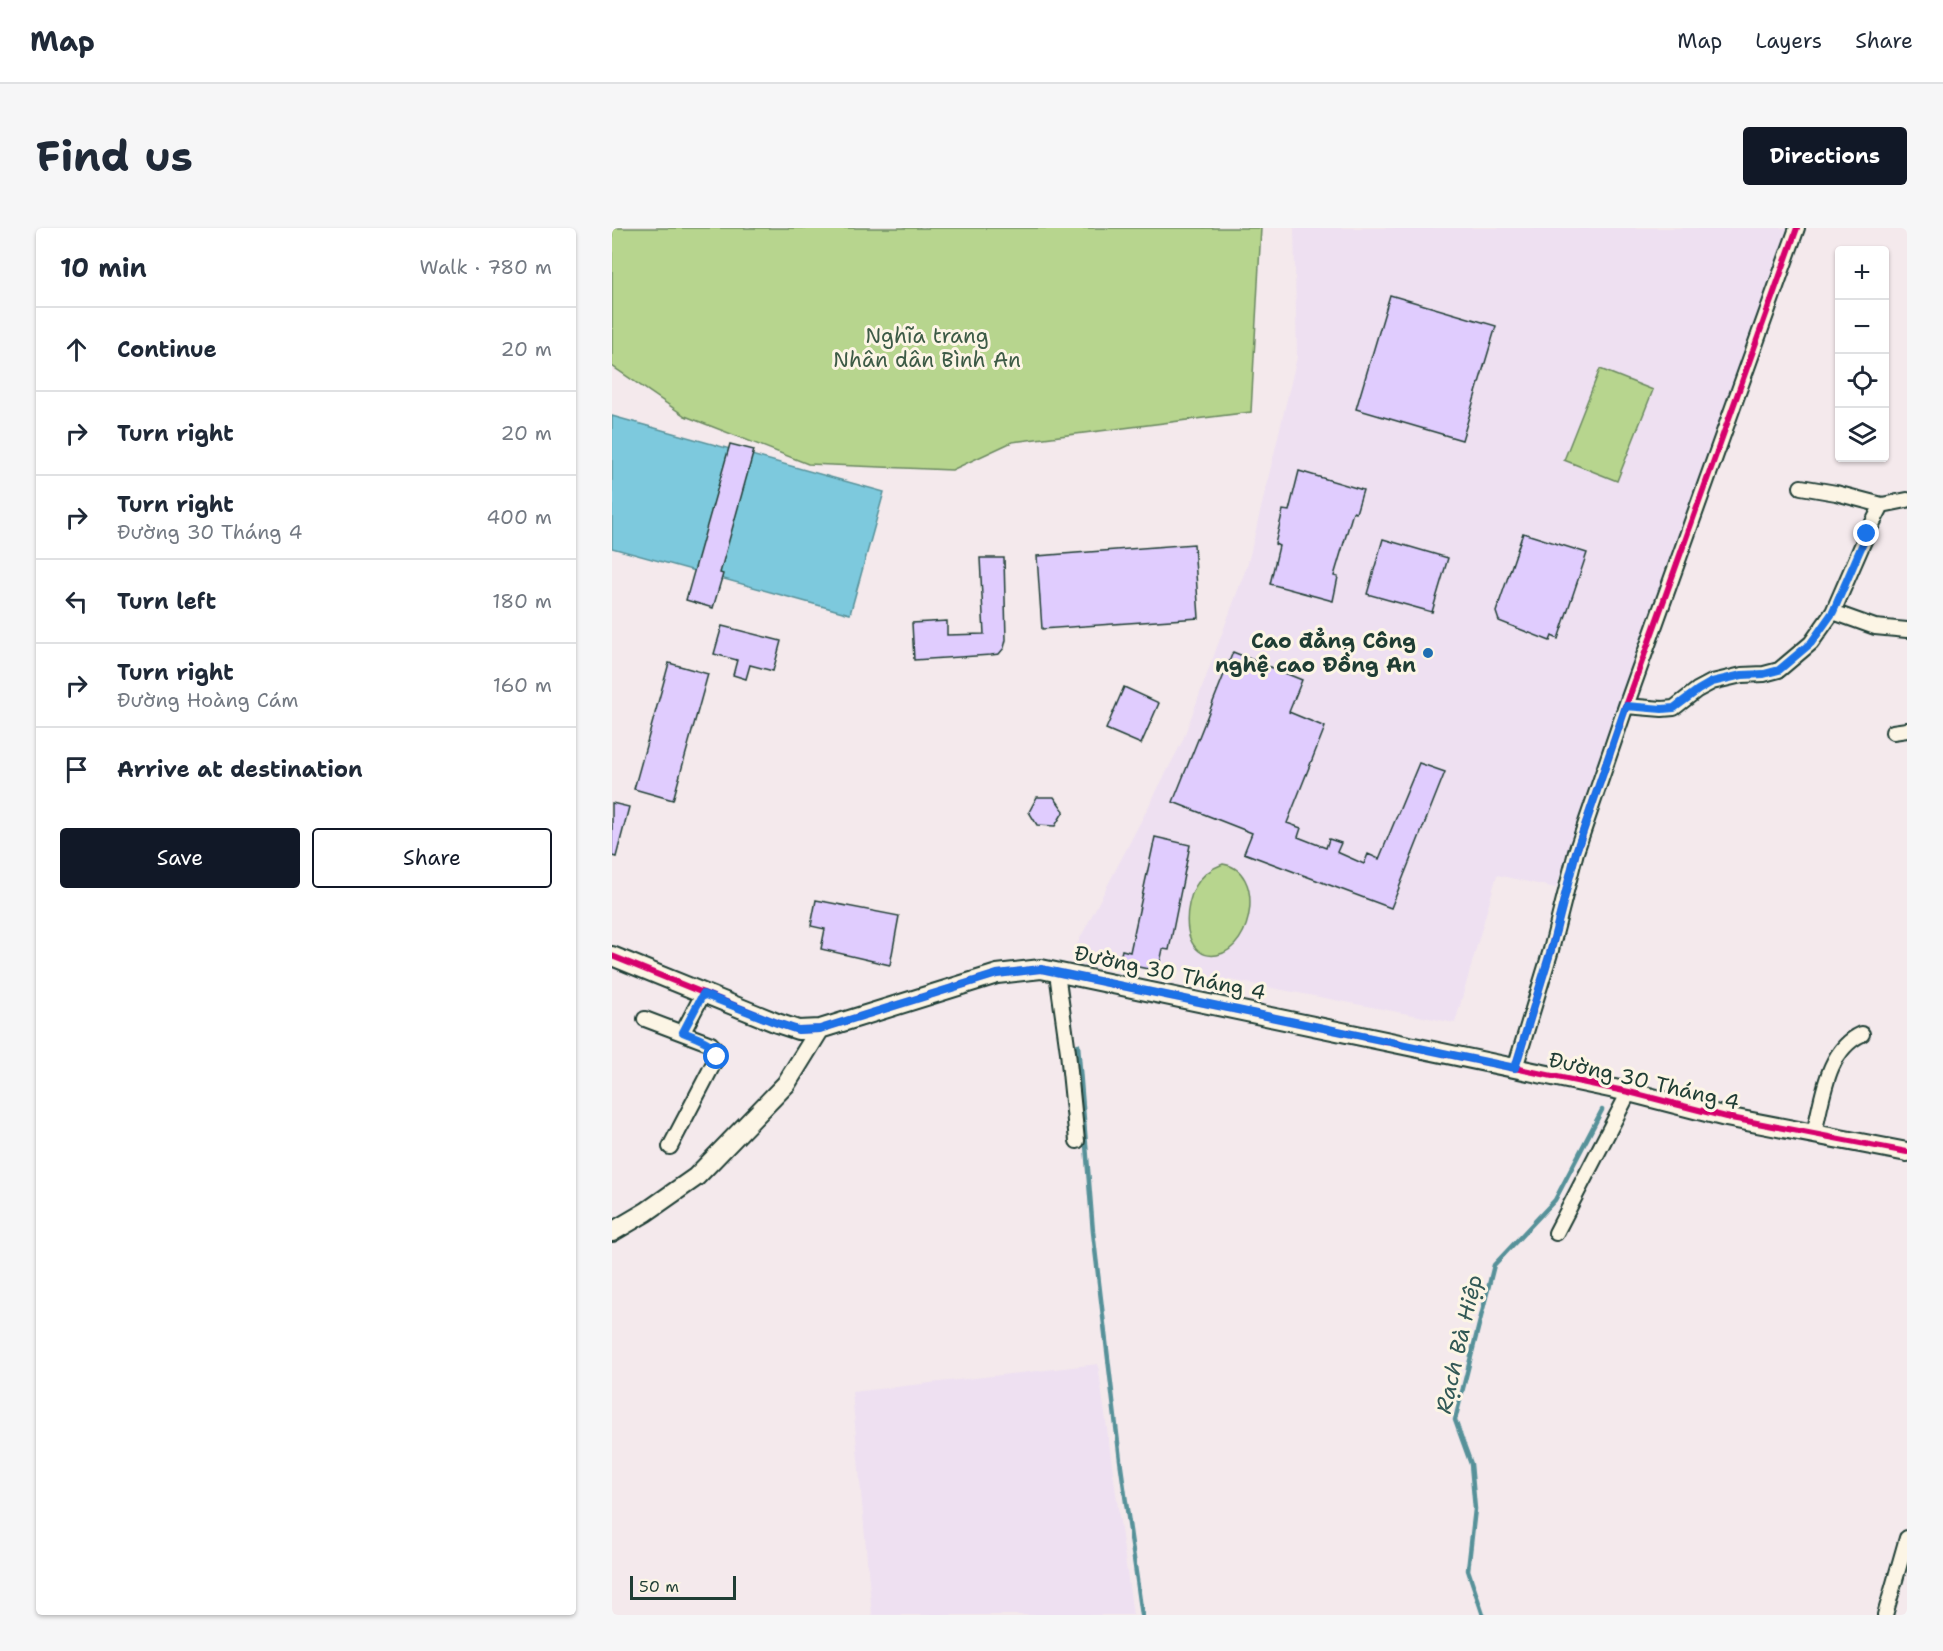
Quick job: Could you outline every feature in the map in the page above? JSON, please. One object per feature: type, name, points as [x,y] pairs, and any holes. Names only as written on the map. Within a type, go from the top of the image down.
[{"type":"street","points":[[1515,1068],[1551,950],[1576,852],[1797,228]]},
{"type":"street","points":[[1801,487],[1882,505],[1907,500]]},
{"type":"street","points":[[1626,706],[1674,708],[1712,682],[1779,670],[1811,643],[1833,612],[1882,505]]},
{"type":"street","points":[[1833,612],[1875,627],[1907,630]]},
{"type":"street","points":[[1893,732],[1907,730]]},
{"type":"street","name":"Đường 30 Tháng 4","points":[[612,956],[798,1030],[820,1029],[997,974],[1041,969],[1629,1092],[1726,1117],[1907,1152]]},
{"type":"street","points":[[1057,973],[1077,1141]]},
{"type":"street","points":[[683,1032],[703,994]]},
{"type":"street","points":[[645,1019],[711,1044],[716,1050],[717,1057],[670,1148]]},
{"type":"street","points":[[612,1232],[646,1212],[696,1177],[786,1084],[820,1029]]},
{"type":"street","points":[[1814,1133],[1837,1053],[1852,1038],[1862,1034]]},
{"type":"street","points":[[1556,1233],[1629,1092]]},
{"type":"street","points":[[1884,1615],[1907,1538]]},
{"type":"shaded area","name":"Cao đẳng Công nghệ cao Đồng An","points":[[1294,228],[1798,228],[1556,888],[1497,875],[1455,1023],[1074,950],[1182,742],[1248,563],[1297,357]]},
{"type":"shaded area","points":[[1098,1364],[1133,1615],[872,1615],[852,1392]]},
{"type":"green space","name":"Nghĩa trang Nhân dân Bình An","points":[[612,228],[1261,228],[1251,412],[1012,442],[952,470],[808,464],[685,416],[612,366]]},
{"type":"green space","points":[[1600,369],[1653,390],[1617,481],[1564,460]]},
{"type":"green space","points":[[1223,864],[1236,869],[1245,880],[1250,909],[1239,939],[1230,949],[1217,955],[1208,955],[1199,951],[1190,938],[1187,920],[1189,903],[1200,879]]},
{"type":"water","points":[[612,416],[884,492],[850,614],[612,548]]},
{"type":"building","points":[[1390,295],[1496,326],[1462,440],[1356,409]]},
{"type":"building","points":[[730,444],[754,450],[720,573],[723,574],[713,608],[686,600]]},
{"type":"building","points":[[1299,471],[1363,490],[1356,513],[1353,512],[1334,576],[1338,577],[1333,601],[1270,584],[1279,546],[1275,544],[1283,510],[1289,511]]},
{"type":"building","points":[[1523,533],[1587,553],[1558,639],[1552,636],[1550,641],[1499,621],[1496,612]]},
{"type":"building","points":[[1383,539],[1448,558],[1432,612],[1367,594]]},
{"type":"building","points":[[1194,544],[1199,618],[1042,629],[1037,556]]},
{"type":"building","points":[[980,558],[1004,558],[1006,640],[1004,648],[999,654],[914,660],[912,623],[947,621],[947,635],[984,634]]},
{"type":"building","points":[[722,626],[781,641],[773,671],[750,665],[746,679],[733,675],[737,660],[714,654]]},
{"type":"building","points":[[1233,652],[1302,680],[1289,712],[1325,727],[1287,823],[1301,828],[1298,837],[1326,848],[1329,839],[1341,843],[1337,852],[1364,864],[1368,854],[1379,859],[1419,763],[1445,772],[1391,908],[1244,853],[1252,833],[1173,802]]},
{"type":"building","points":[[669,663],[708,674],[673,800],[634,789]]},
{"type":"building","points":[[1124,687],[1159,703],[1141,744],[1106,729]]},
{"type":"building","points":[[1037,797],[1054,797],[1064,811],[1055,826],[1037,825],[1029,812]]},
{"type":"building","points":[[612,803],[629,807],[616,857],[612,856]]},
{"type":"building","points":[[1155,837],[1190,845],[1169,950],[1163,949],[1158,971],[1119,963],[1122,950],[1130,952]]},
{"type":"building","points":[[816,900],[899,916],[890,965],[821,949],[825,929],[811,926]]},
{"type":"waterway","points":[[1078,1045],[1093,1232],[1120,1460],[1142,1615]]},
{"type":"waterway","name":"Rạch Bà Hiệp","points":[[1483,1615],[1468,1570],[1475,1509],[1471,1464],[1455,1420],[1494,1265],[1555,1200],[1602,1110]]},
{"type":"cycle path","points":[[1515,1068],[1551,950],[1576,852],[1797,228]]},
{"type":"cycle path","points":[[612,956],[798,1030],[820,1029],[997,974],[1041,969],[1629,1092],[1726,1117],[1907,1152]]},
{"type":"place","name":"Cao đẳng Công nghệ cao Đồng An","points":[[1428,653]]},
{"type":"route","points":[[717,1057],[716,1050],[711,1044],[683,1032],[703,994],[798,1030],[820,1029],[997,974],[1041,969],[1515,1068],[1551,950],[1576,852],[1626,706],[1674,708],[1712,682],[1779,670],[1811,643],[1833,612],[1867,534]]}]
